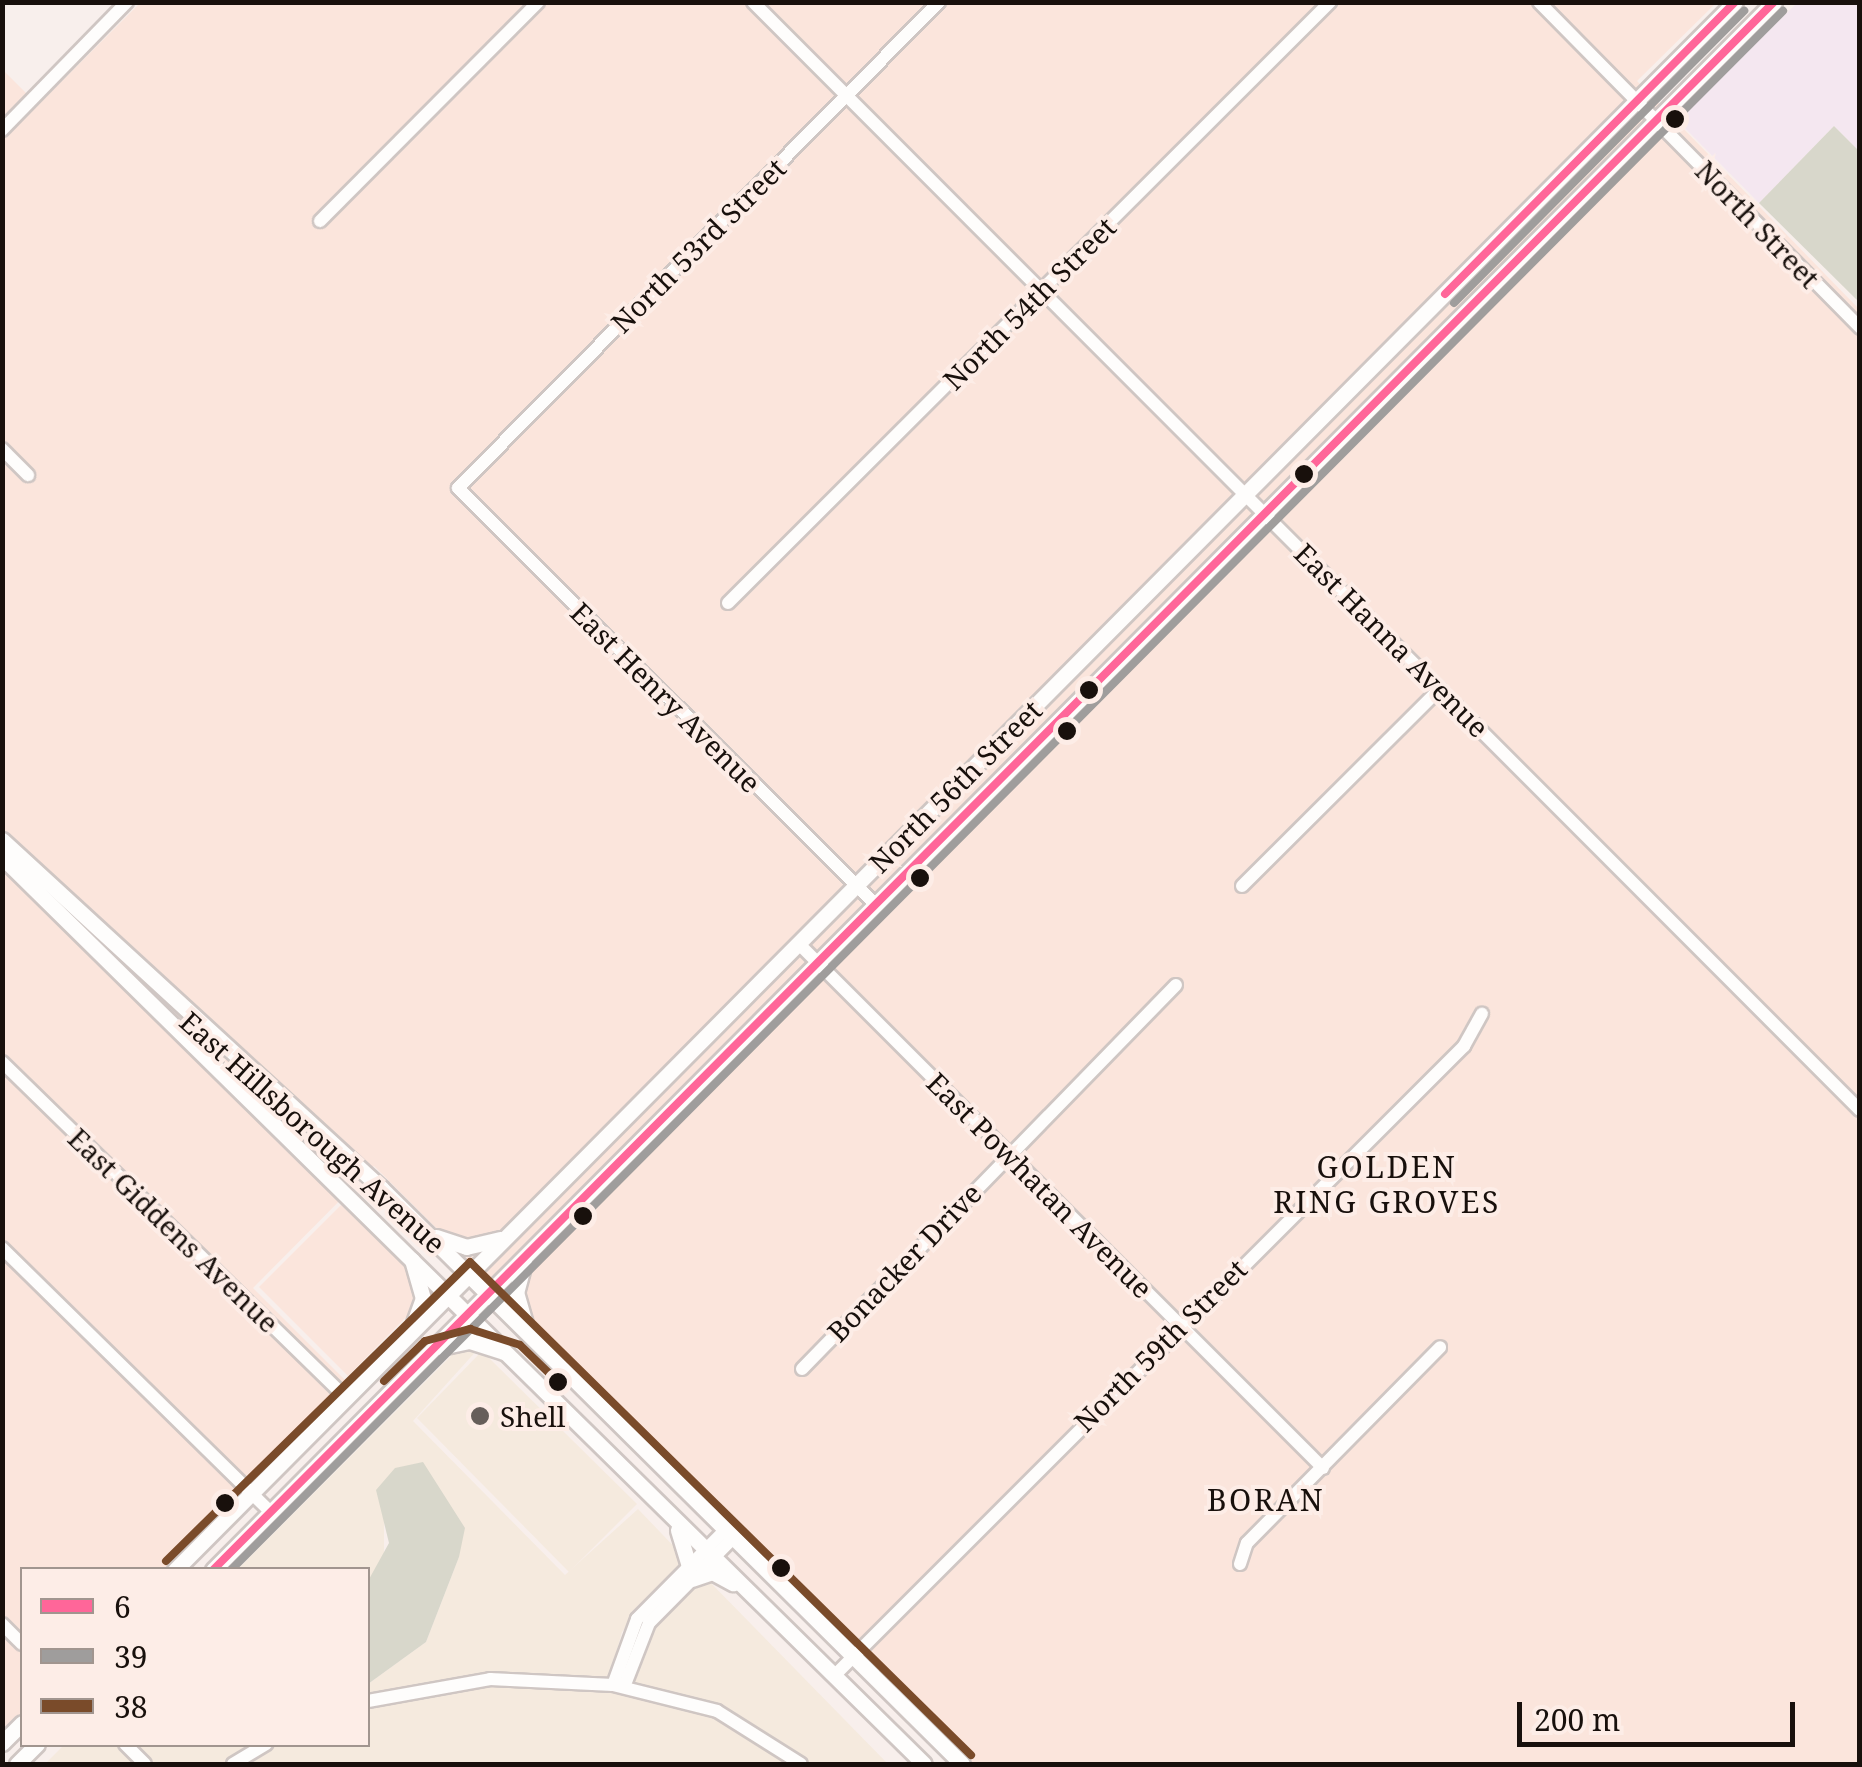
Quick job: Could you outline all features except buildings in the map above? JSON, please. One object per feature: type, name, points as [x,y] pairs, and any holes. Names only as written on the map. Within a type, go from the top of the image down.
[{"type":"main road","name":"North 56th Street","points":[[178,1567],[1734,2]]},
{"type":"main road","name":"North 56th Street","points":[[215,1567],[1774,2]]},
{"type":"main road","points":[[1394,345],[1414,364]]},
{"type":"main road","points":[[1052,689],[1071,708]]},
{"type":"main road","name":"East Hillsborough Avenue","points":[[2,840],[43,888],[924,1764]]},
{"type":"main road","name":"East Hillsborough Avenue","points":[[2,856],[43,888],[428,1235],[962,1764]]},
{"type":"main road","points":[[428,1235],[466,1247],[508,1235]]},
{"type":"main road","points":[[408,1336],[422,1298],[409,1252]]},
{"type":"main road","points":[[529,1252],[516,1292],[530,1334]]},
{"type":"main road","points":[[432,1351],[470,1341],[513,1356]]},
{"type":"main road","points":[[656,1498],[687,1541],[690,1573],[718,1572],[756,1596]]},
{"type":"main road","points":[[2,1743],[20,1725]]},
{"type":"street","points":[[320,221],[538,2]]},
{"type":"street","name":"East Hanna Avenue","points":[[753,2],[1860,1110]]},
{"type":"street","name":"North 53rd Street","points":[[458,488],[939,2]]},
{"type":"street","name":"North 54th Street","points":[[728,604],[1330,2]]},
{"type":"street","name":"North Street","points":[[1539,2],[1860,328]]},
{"type":"street","points":[[2,130],[127,3]]},
{"type":"street","points":[[2,449],[28,475]]},
{"type":"street","name":"East Henry Avenue","points":[[458,488],[875,904]]},
{"type":"street","points":[[1242,886],[1440,689]]},
{"type":"street","name":"East Powhatan Avenue","points":[[799,944],[1323,1468]]},
{"type":"street","name":"Bonacker Drive","points":[[802,1368],[1008,1153],[1176,986]]},
{"type":"street","name":"North 59th Street","points":[[835,1676],[1180,1325],[1464,1046],[1482,1014]]},
{"type":"street","name":"East Giddens Avenue","points":[[2,1062],[346,1398]]},
{"type":"street","points":[[2,1248],[270,1512]]},
{"type":"street","points":[[1240,1564],[1247,1543],[1440,1347]]},
{"type":"street","points":[[618,1686],[626,1635],[729,1534]]},
{"type":"street","points":[[2,1624],[20,1642]]},
{"type":"street","points":[[370,1701],[490,1679],[618,1686],[717,1711],[801,1764]]},
{"type":"street","points":[[233,1764],[261,1747]]},
{"type":"shaded area","points":[[141,2],[1716,3],[1637,81],[1859,309],[1859,1764],[974,1764],[374,1166],[253,1288],[352,1387],[170,1567],[20,1567],[20,1716],[3,1734],[3,70],[38,105]]},
{"type":"shaded area","points":[[1797,3],[1859,3],[1859,151],[1834,126],[1759,203],[1678,121]]},
{"type":"shaded area","points":[[1834,126],[1859,151],[1859,302],[1759,203]]},
{"type":"shaded area","points":[[342,1204],[410,1269],[417,1290],[413,1310],[348,1376],[259,1287]]},
{"type":"shaded area","points":[[461,1346],[479,1348],[413,1421],[565,1575],[638,1509],[686,1559],[622,1632],[609,1679],[490,1674],[370,1696],[370,1683],[426,1642],[459,1557],[384,1519],[384,1565],[370,1579],[370,1567],[240,1567]]},
{"type":"shaded area","points":[[482,1351],[637,1504],[569,1572],[417,1418]]},
{"type":"shaded area","points":[[423,1462],[465,1528],[459,1557],[426,1642],[370,1683],[370,1577],[389,1543],[376,1490],[395,1468]]},
{"type":"shaded area","points":[[706,1578],[888,1764],[808,1764],[720,1707],[630,1683],[653,1626]]},
{"type":"shaded area","points":[[489,1684],[611,1690],[715,1716],[792,1764],[242,1764],[272,1747],[370,1747],[370,1706]]},
{"type":"shaded area","points":[[62,1747],[119,1747],[137,1764],[45,1764]]},
{"type":"shaded area","points":[[135,1747],[254,1747],[224,1764],[153,1764]]},
{"type":"transit line","name":"6","points":[[1445,294],[1735,2]]},
{"type":"transit line","name":"6","points":[[216,1567],[1774,2]]},
{"type":"transit line","name":"39","points":[[1454,303],[1744,11]]},
{"type":"transit line","name":"39","points":[[234,1567],[1783,11]]},
{"type":"transit line","name":"38","points":[[166,1561],[470,1262],[971,1755]]},
{"type":"transit line","name":"38","points":[[384,1381],[425,1341],[470,1329],[520,1345],[558,1382]]},
{"type":"place","name":"Shell","points":[[480,1416]]},
{"type":"district","name":"GOLDEN RING GROVES","points":[[1387,1184]]},
{"type":"district","name":"BORAN","points":[[1266,1500]]}]
